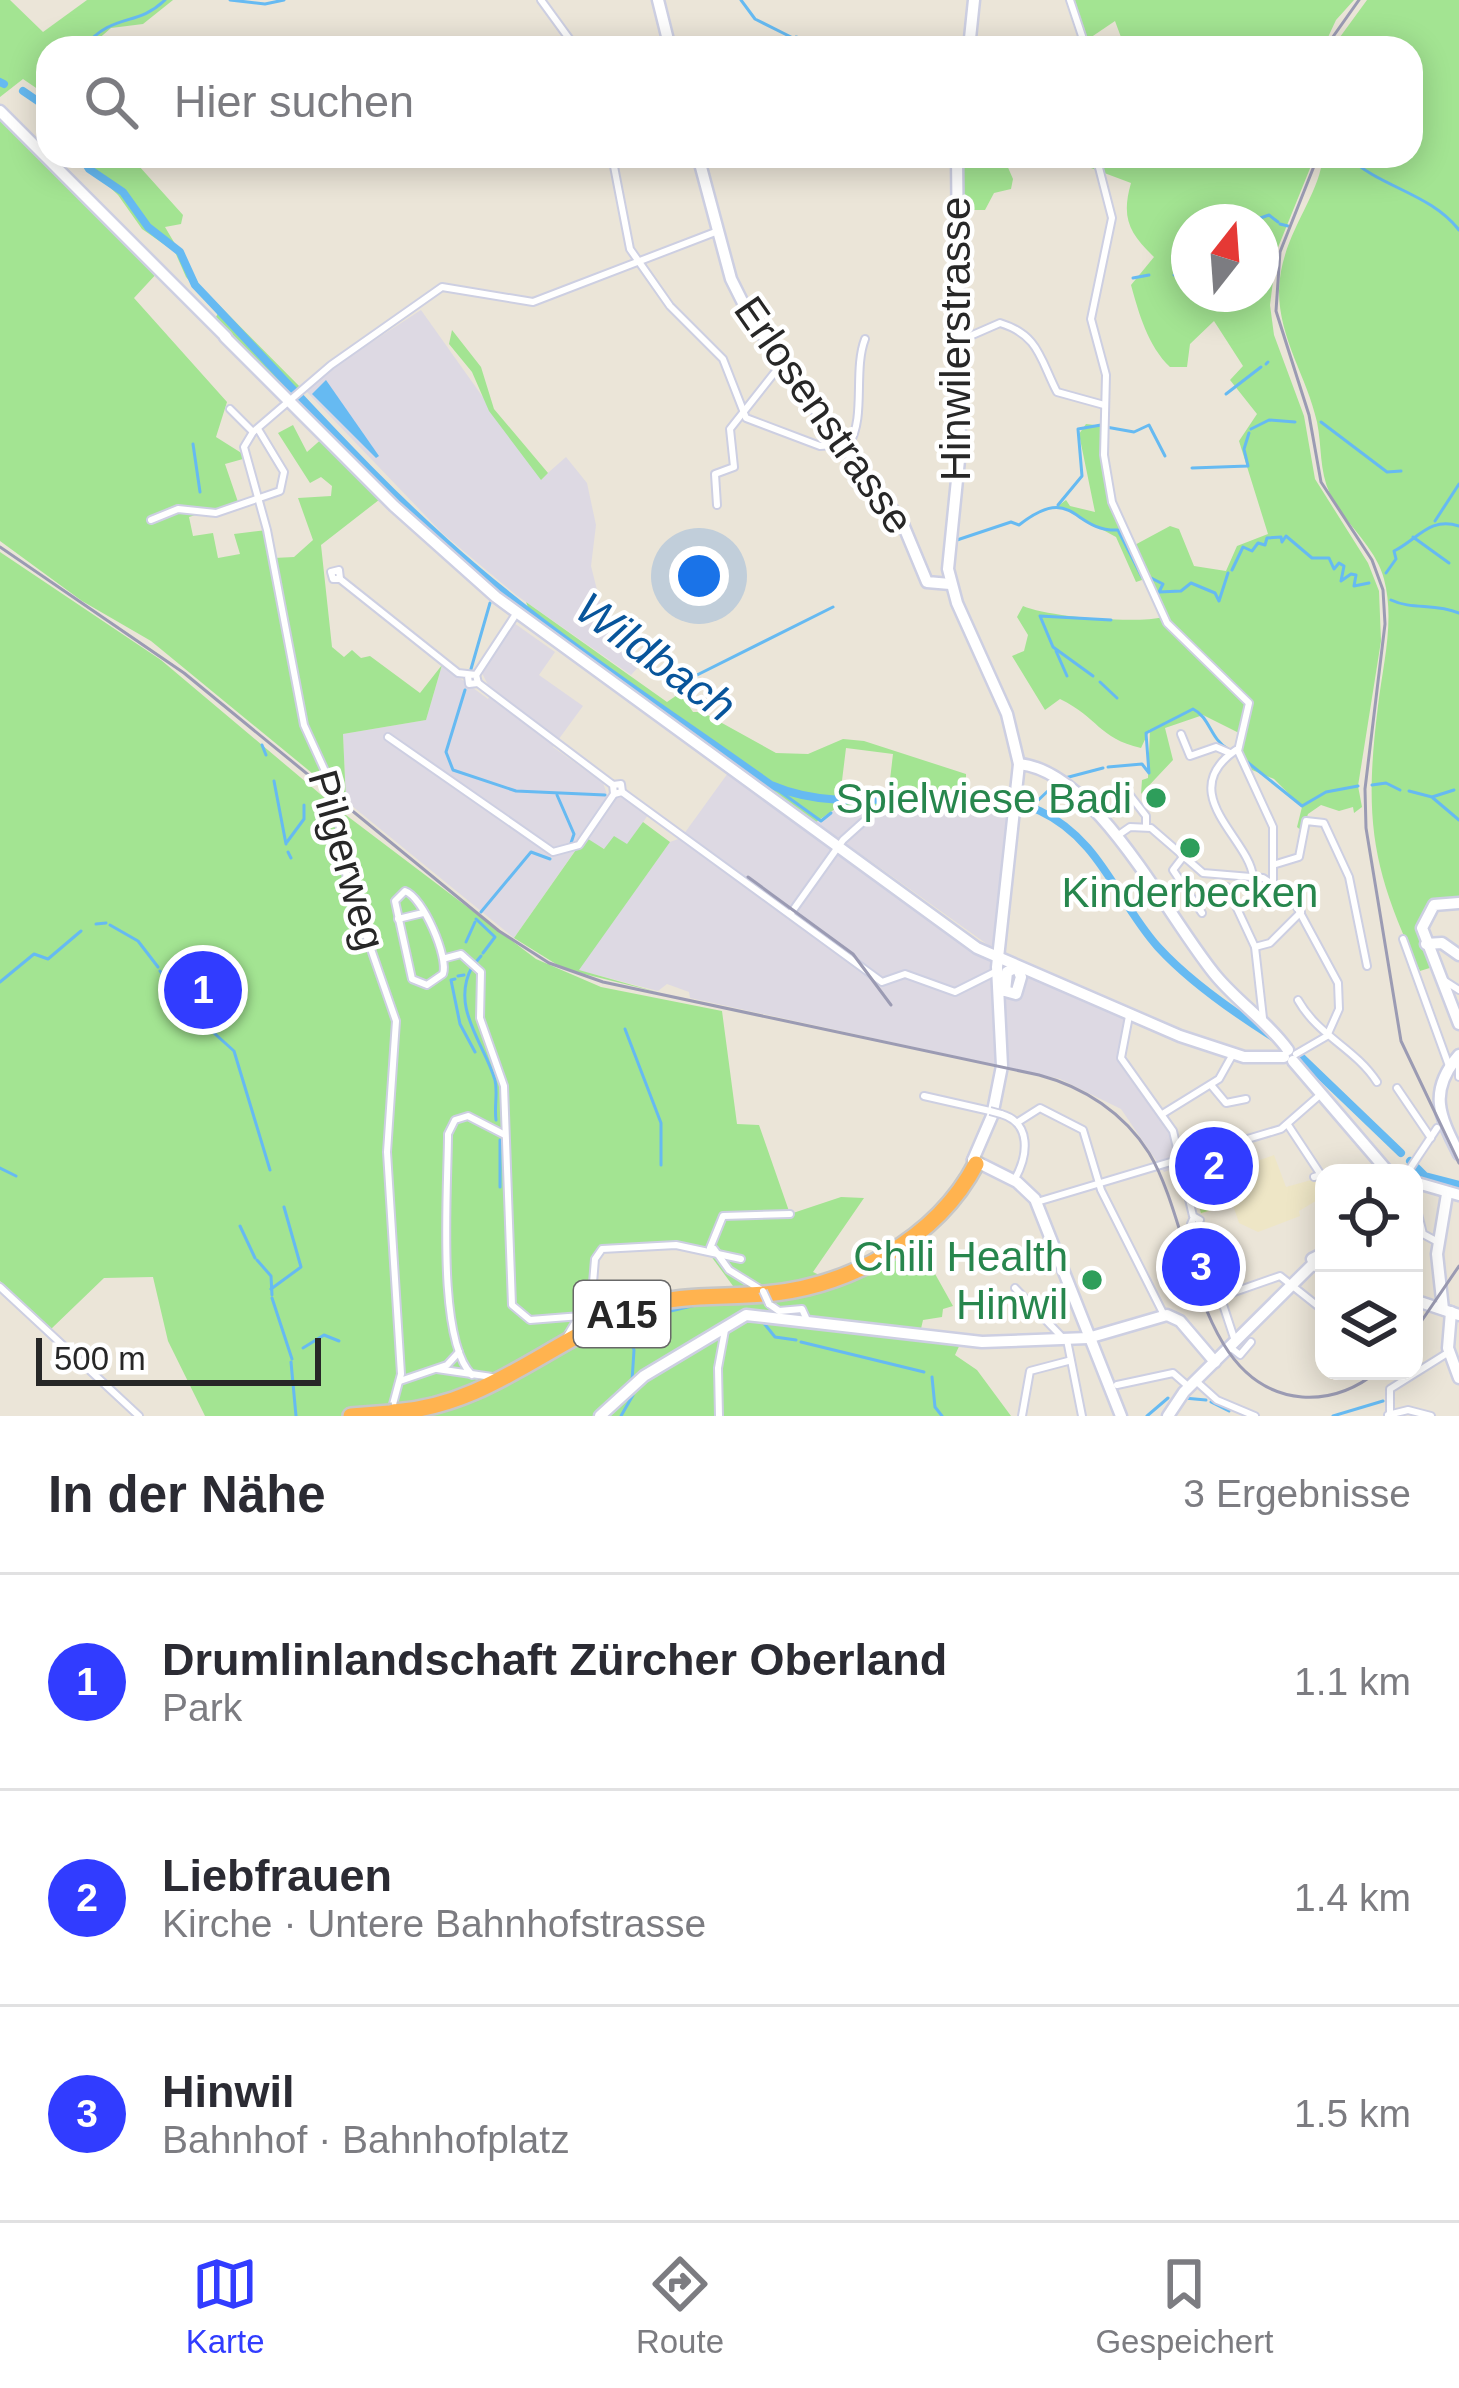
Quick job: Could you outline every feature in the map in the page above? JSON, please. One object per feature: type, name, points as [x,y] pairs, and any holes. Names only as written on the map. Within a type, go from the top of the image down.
[{"type":"highway","name":"A15","points":[[351,1416],[392,1414],[466,1399],[644,1305],[786,1292],[832,1281],[883,1257],[934,1217],[980,1164]]},
{"type":"main road","points":[[658,0],[667,36]]},
{"type":"main road","points":[[970,36],[974,0]]},
{"type":"main road","points":[[0,111],[36,147]]},
{"type":"main road","points":[[57,168],[225,337],[295,399],[425,540],[516,615],[982,949],[998,966],[1005,992],[1005,1080],[980,1164]]},
{"type":"main road","name":"Erlosenstrasse","points":[[701,168],[731,279],[782,364],[902,522],[927,582],[950,584]]},
{"type":"main road","name":"Hinwilerstrasse","points":[[950,584],[960,450],[957,168]]},
{"type":"main road","points":[[394,506],[516,615]]},
{"type":"main road","points":[[950,584],[1007,714],[1019,764],[998,966],[1002,1066],[980,1164]]},
{"type":"main road","points":[[1019,764],[1050,773],[1117,836],[1214,974],[1263,1018],[1381,1164]]},
{"type":"main road","points":[[1459,904],[1441,902],[1429,909],[1422,928],[1459,1024]]},
{"type":"main road","points":[[982,949],[996,946],[1002,922]]},
{"type":"main road","points":[[1426,944],[1441,942],[1459,955]]},
{"type":"main road","points":[[998,966],[1017,968],[1233,1054],[1290,1056]]},
{"type":"main road","points":[[1005,992],[1017,993],[1022,979],[1017,968]]},
{"type":"main road","points":[[1456,1062],[1437,1100],[1459,1154]]},
{"type":"main road","points":[[980,1164],[1037,1202],[1121,1416]]},
{"type":"main road","points":[[1013,1182],[1042,1219]]},
{"type":"main road","points":[[1423,1185],[1453,1194],[1439,1243],[1440,1274],[1451,1312],[1459,1378]]},
{"type":"main road","points":[[1168,1416],[1192,1384],[1315,1266]]},
{"type":"main road","points":[[600,1416],[644,1376],[746,1315],[974,1342],[1088,1339],[1164,1315],[1178,1319],[1215,1362]]},
{"type":"street","points":[[541,0],[566,36]]},
{"type":"street","points":[[1070,0],[1082,36]]},
{"type":"street","points":[[614,168],[630,249],[670,306],[723,359],[745,415],[820,446],[844,446],[854,434],[857,369],[865,339]]},
{"type":"street","points":[[1099,168],[1112,218],[1091,320],[1106,375],[1105,468],[1116,514],[1171,628],[1247,699],[1250,716],[1234,752],[1215,778],[1214,802],[1252,877]]},
{"type":"street","points":[[256,430],[331,365],[442,287],[533,302],[718,231]]},
{"type":"street","points":[[958,341],[1000,323],[1015,327],[1034,339],[1057,392],[1104,405]]},
{"type":"street","points":[[717,505],[715,474],[734,467],[727,438],[782,364]]},
{"type":"street","points":[[151,520],[178,508],[217,513],[280,491],[284,472],[256,430],[230,409]]},
{"type":"street","name":"Pilgerweg","points":[[256,430],[243,454],[305,728],[335,796],[343,864],[396,1021],[387,1152],[400,1381],[392,1414]]},
{"type":"street","points":[[340,579],[393,626],[474,678],[616,790],[883,982],[905,974],[955,992],[998,966]]},
{"type":"street","points":[[474,678],[516,615]]},
{"type":"street","points":[[1180,734],[1190,756],[1216,747],[1234,752],[1272,824],[1273,881]]},
{"type":"street","points":[[388,737],[553,852],[579,845],[616,790]]},
{"type":"street","points":[[1129,794],[1146,816],[1146,826]]},
{"type":"street","points":[[1276,864],[1300,857],[1308,820],[1324,823],[1347,870],[1367,966]]},
{"type":"street","points":[[791,913],[838,846],[863,822]]},
{"type":"street","points":[[1117,836],[1146,826],[1209,875],[1273,881],[1301,912],[1339,989],[1339,1013],[1327,1036],[1290,1056]]},
{"type":"street","points":[[1183,857],[1173,870],[1202,913]]},
{"type":"street","points":[[1227,887],[1255,947],[1263,1018]]},
{"type":"street","points":[[403,891],[415,895],[424,914],[446,958],[445,971],[436,981],[415,983],[395,899],[403,891]]},
{"type":"street","points":[[1255,947],[1270,943],[1301,912]]},
{"type":"street","points":[[398,919],[424,914]]},
{"type":"street","points":[[1403,938],[1459,1077]]},
{"type":"street","points":[[446,958],[462,955],[481,974],[480,1018],[503,1079],[512,1305],[530,1320],[581,1316]]},
{"type":"street","points":[[1442,981],[1459,990]]},
{"type":"street","points":[[1298,1000],[1312,1025],[1355,1055],[1377,1082]]},
{"type":"street","points":[[1130,1016],[1120,1058],[1164,1113],[1176,1139],[1195,1222],[1233,1344],[1240,1355],[1252,1342]]},
{"type":"street","points":[[1164,1113],[1211,1084],[1226,1071],[1233,1054]]},
{"type":"street","points":[[1211,1084],[1226,1103],[1246,1100]]},
{"type":"street","points":[[1397,1088],[1431,1138]]},
{"type":"street","points":[[1037,1202],[1288,1125],[1321,1094]]},
{"type":"street","points":[[924,1096],[1018,1122]]},
{"type":"street","points":[[1018,1122],[1039,1108],[1075,1123],[1087,1137],[1100,1185],[1164,1315]]},
{"type":"street","points":[[472,1375],[459,1352],[446,1292],[448,1132],[457,1119],[468,1116],[506,1135]]},
{"type":"street","points":[[1013,1182],[1025,1150],[1018,1122]]},
{"type":"street","points":[[1288,1125],[1322,1175],[1314,1178]]},
{"type":"street","points":[[1412,1164],[1437,1128]]},
{"type":"street","points":[[712,1249],[718,1219],[790,1214]]},
{"type":"street","points":[[1423,1234],[1439,1243]]},
{"type":"street","points":[[437,1369],[493,1377],[558,1342],[581,1316],[593,1292],[600,1250],[670,1245],[712,1249],[741,1258]]},
{"type":"street","points":[[712,1249],[732,1272],[763,1291],[777,1310],[802,1309],[807,1320]]},
{"type":"street","points":[[1220,1298],[1277,1276],[1315,1304]]},
{"type":"street","points":[[0,1287],[139,1416]]},
{"type":"street","points":[[1015,1288],[1060,1331],[1082,1416]]},
{"type":"street","points":[[719,1416],[718,1368],[726,1324]]},
{"type":"street","points":[[1431,1416],[1408,1410],[1388,1415],[1390,1388],[1452,1346]]},
{"type":"street","points":[[400,1381],[437,1369],[459,1352]]},
{"type":"street","points":[[1022,1416],[1031,1369],[1068,1361]]},
{"type":"street","points":[[1118,1385],[1173,1373],[1217,1400],[1256,1416]]},
{"type":"shaded area","points":[[421,310],[541,479],[566,457],[587,483],[596,525],[591,566],[602,610],[643,662],[631,675],[516,595],[442,533],[307,392],[329,370]]},
{"type":"shaded area","points":[[514,623],[555,652],[539,675],[583,706],[553,747],[603,783],[608,797],[624,798],[648,815],[627,845],[605,849],[584,838],[514,938],[346,801],[343,734],[426,720],[442,665],[488,699],[492,693],[482,673]]},
{"type":"shaded area","points":[[728,773],[785,807],[977,948],[1129,1016],[1121,1058],[1174,1134],[1180,1166],[1164,1172],[1121,1109],[1060,1079],[690,998],[689,992],[667,984],[658,991],[578,970],[670,842],[681,838]]},
{"type":"shaded area","points":[[995,800],[1017,805],[1002,922],[991,947],[816,822],[835,809]]},
{"type":"shaded area","points":[[1274,1155],[1286,1187],[1315,1179],[1315,1201],[1299,1211],[1300,1216],[1258,1232],[1239,1223],[1233,1205],[1201,1214],[1192,1184]]},
{"type":"green space","points":[[0,0],[10,0],[43,32],[87,0],[173,0],[143,24],[111,28],[102,36],[36,36],[36,88],[23,79],[0,97]]},
{"type":"green space","points":[[1070,0],[1354,0],[1329,36],[1121,36],[1115,21],[1093,36],[1082,36]]},
{"type":"green space","points":[[1367,0],[1459,0],[1459,903],[1441,902],[1423,922],[1436,966],[1420,971],[1381,872],[1372,812],[1374,745],[1388,626],[1384,579],[1326,485],[1317,422],[1288,342],[1279,291],[1292,235],[1321,168],[1423,168],[1423,36],[1341,36]]},
{"type":"green space","points":[[0,111],[36,147],[36,168],[57,168],[159,271],[134,298],[227,402],[216,437],[243,454],[243,459],[225,464],[238,502],[189,517],[193,536],[213,533],[218,558],[240,554],[234,534],[267,530],[274,558],[294,557],[313,540],[298,498],[331,496],[332,486],[321,477],[310,483],[278,433],[293,425],[307,452],[325,436],[384,496],[321,545],[332,647],[344,657],[352,650],[361,658],[370,656],[420,693],[442,665],[426,720],[343,734],[346,801],[151,641],[82,601],[0,541]]},
{"type":"green space","points":[[90,168],[141,168],[183,215],[181,224],[165,227],[200,286],[304,391],[294,400],[215,319],[218,313],[186,277],[175,252],[142,229],[118,195]]},
{"type":"green space","points":[[960,168],[1008,168],[1011,189],[994,193],[985,210],[958,210]]},
{"type":"green space","points":[[1091,168],[1310,168],[1279,245],[1279,204],[1171,204],[1171,312],[1271,312],[1274,335],[1304,416],[1315,479],[1368,563],[1379,591],[1381,641],[1358,786],[1362,807],[1354,813],[1353,807],[1339,811],[1321,805],[1308,814],[1302,831],[1297,827],[1302,807],[1274,779],[1240,765],[1236,748],[1241,734],[1203,715],[1165,728],[1173,760],[1141,794],[1142,780],[1148,778],[1150,729],[1141,748],[1116,739],[1060,699],[1045,710],[1012,656],[1024,651],[1028,635],[1017,617],[1023,606],[1093,618],[1163,617],[1145,579],[1136,582],[1116,537],[1064,509],[1054,509],[1066,500],[1070,506],[1095,512],[1079,434],[1086,424],[1104,426],[1107,482],[1131,547],[1170,526],[1179,529],[1194,566],[1226,571],[1237,546],[1268,534],[1239,441],[1257,414],[1230,380],[1243,366],[1214,321],[1190,344],[1187,367],[1170,367],[1162,359],[1145,329],[1131,285],[1154,257],[1129,224],[1131,183]]},
{"type":"green space","points":[[452,330],[481,367],[494,409],[548,473],[541,480],[489,411],[472,372],[449,344]]},
{"type":"green space","points":[[0,552],[161,660],[338,809],[536,959],[601,987],[722,1011],[737,1124],[759,1125],[790,1214],[841,1197],[864,1198],[813,1272],[832,1281],[919,1230],[928,1247],[916,1267],[934,1272],[953,1306],[943,1309],[942,1317],[923,1320],[920,1333],[962,1340],[955,1355],[977,1370],[1011,1416],[205,1416],[168,1341],[153,1277],[104,1278],[51,1329],[0,1281]],"holes":[[[670,1245],[705,1248],[736,1290],[619,1310],[580,1330],[576,1324],[595,1284],[599,1251]]]},
{"type":"green space","points":[[526,602],[667,702],[680,693],[693,712],[702,712],[776,753],[808,754],[843,739],[864,741],[966,774],[966,795],[1018,792],[1017,805],[995,800],[835,809],[816,822],[531,615]],"holes":[[[846,748],[893,754],[888,797],[864,794],[863,801],[840,797]]]},
{"type":"green space","points":[[643,822],[670,842],[579,970],[657,992],[564,969],[514,938],[585,837],[604,849],[614,836],[627,844]]},
{"type":"green space","points":[[1244,1169],[1245,1174],[1226,1180],[1240,1202],[1201,1213],[1194,1189]]},
{"type":"water","points":[[326,380],[379,456],[312,394]]},
{"type":"waterway","points":[[94,36],[165,0]]},
{"type":"waterway","points":[[230,0],[265,4],[284,0]]},
{"type":"waterway","points":[[741,0],[755,19],[789,36]]},
{"type":"waterway","name":"Wildbach","points":[[0,82],[4,84]]},
{"type":"waterway","name":"Wildbach","points":[[23,91],[36,100]]},
{"type":"waterway","name":"Wildbach","points":[[88,168],[123,192],[148,227],[180,252],[195,285],[402,502],[477,570],[585,654],[771,785],[840,800],[976,796],[1009,800],[1040,811],[1061,823],[1093,854],[1170,960],[1273,1037]]},
{"type":"waterway","points":[[1362,168],[1434,207],[1459,230]]},
{"type":"waterway","points":[[1280,224],[1288,226]]},
{"type":"waterway","points":[[1133,278],[1149,275]]},
{"type":"waterway","points":[[1226,394],[1261,367]]},
{"type":"waterway","points":[[1251,429],[1269,420],[1295,422]]},
{"type":"waterway","points":[[1321,422],[1387,472],[1401,471]]},
{"type":"waterway","points":[[1058,505],[1082,476],[1078,429],[1101,425]]},
{"type":"waterway","points":[[1106,427],[1134,432],[1149,425],[1165,456]]},
{"type":"waterway","points":[[1192,468],[1248,466],[1244,449],[1249,433]]},
{"type":"waterway","points":[[193,444],[200,492]]},
{"type":"waterway","points":[[1435,521],[1459,484]]},
{"type":"waterway","points":[[957,540],[1011,522],[1019,525],[1037,513],[1062,508],[1103,529],[1118,530],[1142,577]]},
{"type":"waterway","points":[[1386,573],[1396,559],[1394,551],[1424,531],[1440,524],[1459,526]]},
{"type":"waterway","points":[[1232,570],[1243,547],[1252,551],[1258,543],[1265,545],[1267,538],[1281,537],[1282,542],[1286,536],[1312,558],[1329,558],[1334,569],[1339,563],[1344,566],[1341,581],[1351,574],[1356,575],[1354,586],[1369,583]]},
{"type":"waterway","points":[[1413,537],[1449,563]]},
{"type":"waterway","points":[[1149,577],[1163,584],[1159,592],[1181,591],[1191,583],[1215,593],[1219,601],[1228,573]]},
{"type":"waterway","points":[[1391,600],[1459,613]]},
{"type":"waterway","points":[[471,669],[490,603]]},
{"type":"waterway","points":[[683,682],[833,607]]},
{"type":"waterway","points":[[1093,676],[1053,647],[1040,616],[1111,620]]},
{"type":"waterway","points":[[1056,651],[1067,676]]},
{"type":"waterway","points":[[1100,682],[1117,698]]},
{"type":"waterway","points":[[465,690],[446,752],[453,770],[516,791],[605,795]]},
{"type":"waterway","points":[[1108,767],[1142,764],[1149,773],[1146,733],[1193,709],[1228,749]]},
{"type":"waterway","points":[[262,745],[266,755]]},
{"type":"waterway","points":[[1246,761],[1302,806],[1326,792],[1358,786]]},
{"type":"waterway","points":[[1065,778],[1103,768]]},
{"type":"waterway","points":[[274,781],[286,844]]},
{"type":"waterway","points":[[1372,785],[1386,783],[1400,790]]},
{"type":"waterway","points":[[771,785],[821,821],[831,813]]},
{"type":"waterway","points":[[1030,808],[1051,788]]},
{"type":"waterway","points":[[1409,791],[1432,797],[1454,790]]},
{"type":"waterway","points":[[557,795],[574,834],[571,843]]},
{"type":"waterway","points":[[1433,798],[1459,820]]},
{"type":"waterway","points":[[287,842],[304,819],[304,805]]},
{"type":"waterway","points":[[288,852],[291,858]]},
{"type":"waterway","points":[[481,912],[531,852],[550,859]]},
{"type":"waterway","points":[[476,919],[495,937],[483,953]]},
{"type":"waterway","points":[[466,942],[475,922]]},
{"type":"waterway","points":[[96,924],[106,923]]},
{"type":"waterway","points":[[110,925],[138,941],[158,967]]},
{"type":"waterway","points":[[0,982],[34,954],[48,959],[81,931]]},
{"type":"waterway","points":[[476,962],[481,956]]},
{"type":"waterway","points":[[472,967],[466,982],[467,1011],[495,1080],[496,1120]]},
{"type":"waterway","points":[[160,971],[184,1006],[234,1051],[270,1170]]},
{"type":"waterway","points":[[458,976],[464,975]]},
{"type":"waterway","points":[[455,979],[451,980],[460,1024],[475,1052]]},
{"type":"waterway","points":[[625,1029],[661,1123],[661,1165]]},
{"type":"waterway","name":"Wildbach","points":[[1301,1057],[1401,1153]]},
{"type":"waterway","points":[[500,1140],[500,1187]]},
{"type":"waterway","name":"Wildbach","points":[[1410,1161],[1425,1176],[1459,1185]]},
{"type":"waterway","points":[[0,1168],[16,1176]]},
{"type":"waterway","points":[[271,1289],[301,1267],[284,1207]]},
{"type":"waterway","points":[[240,1226],[255,1258]]},
{"type":"waterway","points":[[257,1260],[271,1276],[272,1295]]},
{"type":"waterway","points":[[272,1298],[292,1359]]},
{"type":"waterway","points":[[632,1381],[634,1350],[627,1331],[645,1317],[696,1305]]},
{"type":"waterway","points":[[763,1322],[775,1337],[796,1340]]},
{"type":"waterway","points":[[303,1348],[324,1335],[339,1341]]},
{"type":"waterway","points":[[801,1342],[924,1372]]},
{"type":"waterway","points":[[291,1362],[296,1416]]},
{"type":"waterway","points":[[932,1377],[935,1407],[942,1416]]},
{"type":"waterway","points":[[621,1416],[633,1395]]},
{"type":"waterway","points":[[1147,1416],[1168,1398]]},
{"type":"waterway","points":[[1184,1398],[1206,1400]]},
{"type":"waterway","points":[[1333,1416],[1383,1401]]},
{"type":"waterway","points":[[1211,1402],[1229,1411]]},
{"type":"railway","points":[[1334,36],[1359,0]]},
{"type":"railway","points":[[1313,168],[1280,252],[1276,311],[1309,415],[1321,482],[1372,560],[1383,590],[1385,624],[1365,789],[1366,828],[1401,1041],[1459,1163]]},
{"type":"railway","points":[[0,547],[184,673],[499,931],[549,963],[603,982],[1039,1075],[1087,1094],[1128,1126],[1149,1153],[1202,1299],[1218,1335],[1239,1365],[1267,1387],[1302,1397],[1342,1392],[1365,1380]]},
{"type":"railway","points":[[748,877],[853,954],[891,1005]]},
{"type":"railway","points":[[1423,1319],[1459,1266]]},
{"type":"place","name":"Spielwiese Badi","points":[[1156,798]]},
{"type":"place","name":"Kinderbecken","points":[[1190,848]]},
{"type":"place","name":"Drumlinlandschaft Zürcher Oberland","points":[[203,990]]},
{"type":"place","name":"Liebfrauen","points":[[1214,1166]]},
{"type":"place","name":"Hinwil","points":[[1201,1267]]},
{"type":"place","name":"Chili Health Hinwil","points":[[1092,1280]]}]
